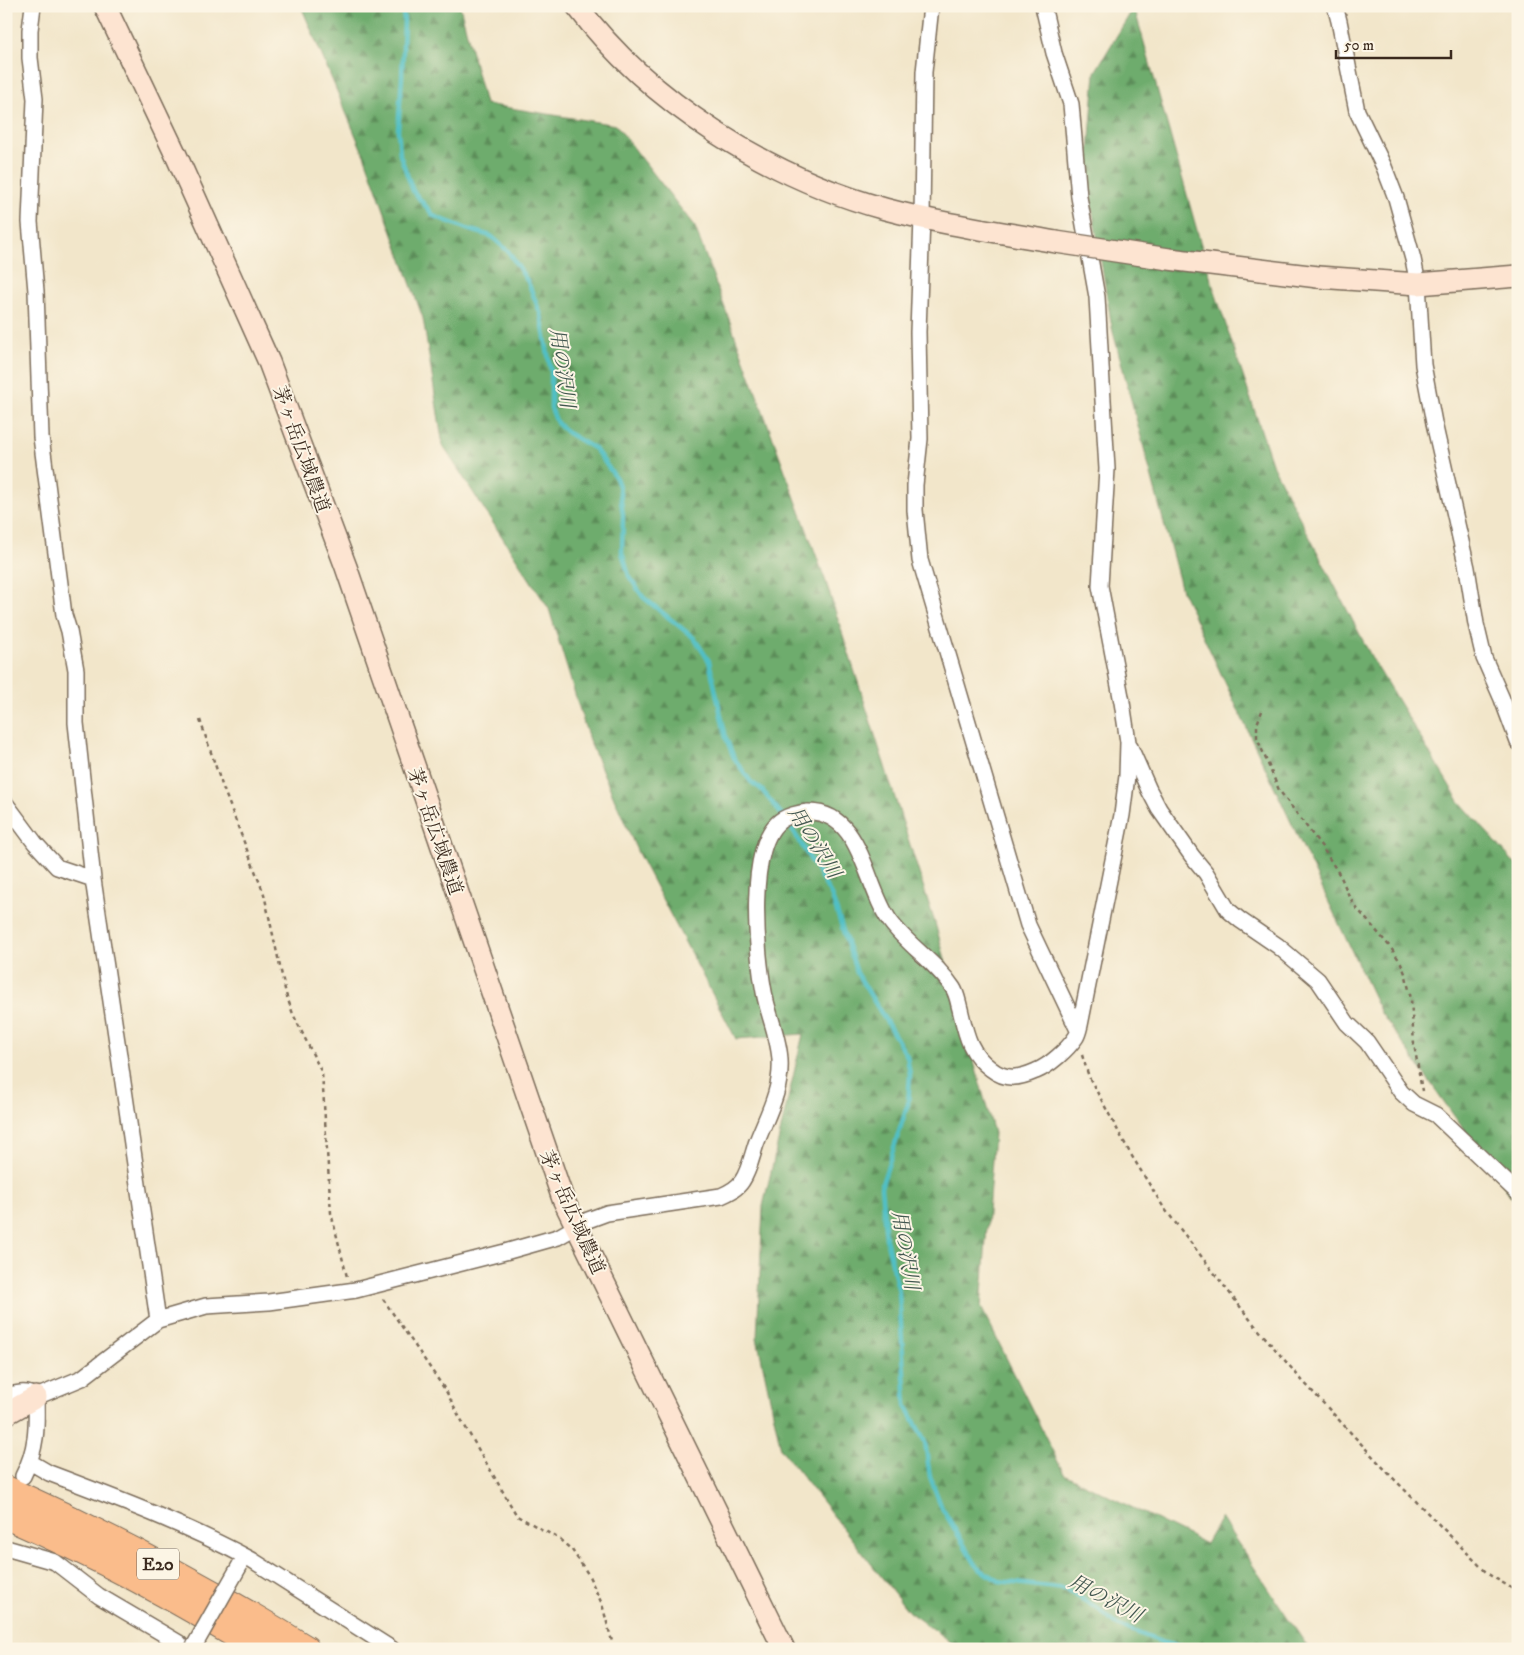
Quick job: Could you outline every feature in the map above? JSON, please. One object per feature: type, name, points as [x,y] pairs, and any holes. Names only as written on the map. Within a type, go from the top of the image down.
[{"type":"highway","name":"E20","points":[[15,1483],[77,1522],[170,1570],[250,1615],[304,1649]]},
{"type":"highway","name":"E20","points":[[6,1515],[67,1542],[158,1590],[259,1649]]},
{"type":"street","points":[[33,6],[30,30],[30,58],[35,99],[30,222],[36,291],[42,438],[64,615],[70,631],[76,670],[76,723],[93,879],[158,1320]]},
{"type":"street","name":"茅ヶ岳広域農道","points":[[105,6],[176,155],[269,362],[346,567],[563,1199],[784,1649]]},
{"type":"street","points":[[577,6],[618,55],[668,99],[708,128],[797,177],[820,187],[885,209],[922,218],[1169,260],[1318,276],[1418,284],[1518,276]]},
{"type":"street","points":[[931,6],[924,72],[918,332],[920,439],[915,485],[916,527],[920,560],[1028,925],[1077,1033]]},
{"type":"street","points":[[6,1414],[36,1397],[82,1378],[158,1320],[206,1306],[269,1302],[350,1291],[558,1237],[588,1220],[607,1213],[720,1196],[732,1191],[742,1181],[777,1092],[780,1074],[776,1036],[764,995],[758,950],[759,865],[764,848],[773,829],[781,820],[796,814],[809,812],[822,814],[836,820],[848,831],[856,844],[881,907],[891,923],[942,972],[955,991],[969,1042],[983,1064],[994,1072],[1009,1078],[1023,1077],[1042,1069],[1057,1057],[1077,1033],[1122,816],[1127,776],[1128,742],[1100,586],[1107,469],[1097,297],[1079,197],[1071,104],[1054,53],[1043,6]]},
{"type":"street","points":[[1335,6],[1357,110],[1396,198],[1418,284],[1423,365],[1434,423],[1467,568],[1476,624],[1484,658],[1518,742]]},
{"type":"street","points":[[1128,742],[1159,809],[1206,873],[1228,910],[1278,946],[1318,980],[1347,1023],[1367,1042],[1401,1092],[1414,1104],[1436,1115],[1518,1193]]},
{"type":"street","points":[[6,804],[35,843],[57,867],[93,879]]},
{"type":"street","points":[[6,1396],[18,1392],[29,1392],[36,1397]]},
{"type":"street","points":[[15,1483],[30,1462],[37,1426],[36,1397]]},
{"type":"street","points":[[30,1462],[48,1473],[175,1522],[392,1649]]},
{"type":"street","points":[[6,1548],[55,1562],[99,1596],[190,1648],[243,1561]]},
{"type":"path","points":[[1262,711],[1257,724],[1257,738],[1279,790],[1322,847],[1356,906],[1401,963],[1406,976],[1410,999],[1419,1077],[1429,1111]]},
{"type":"path","points":[[200,720],[222,785],[264,894],[286,994],[293,1014],[322,1073],[331,1213],[350,1291]]},
{"type":"path","points":[[1077,1033],[1089,1077],[1135,1161],[1164,1208],[1252,1322],[1299,1377],[1391,1476],[1488,1574],[1518,1592]]},
{"type":"path","points":[[375,1285],[385,1303],[446,1391],[517,1516],[558,1538],[572,1550],[588,1574],[602,1604],[614,1649]]},
{"type":"green space","points":[[301,6],[460,6],[485,104],[616,125],[695,227],[826,582],[935,923],[994,1133],[981,1307],[1064,1474],[1206,1544],[1221,1518],[1309,1649],[960,1649],[909,1612],[781,1449],[757,1338],[763,1206],[803,1034],[736,1039],[638,853],[589,740],[549,609],[443,446],[423,318],[366,160]]},
{"type":"green space","points":[[1134,7],[1211,280],[1273,466],[1373,660],[1459,801],[1518,867],[1518,1206],[1381,1013],[1182,591],[1112,328],[1087,177],[1095,72]]},
{"type":"waterway","name":"用の沢川","points":[[402,6],[404,20],[398,130],[400,155],[413,191],[434,216],[491,236],[508,251],[528,282],[541,315],[551,372],[551,408],[557,423],[568,433],[595,449],[616,478],[619,486],[623,515],[622,552],[629,576],[643,597],[694,638],[709,661],[726,738],[734,758],[751,782],[761,789],[787,821],[815,867],[832,897],[857,973],[907,1056],[910,1075],[908,1104],[881,1187],[886,1239],[899,1292],[906,1405],[925,1442],[930,1477],[942,1508],[978,1568],[999,1581],[1065,1589],[1097,1608],[1117,1625],[1164,1643],[1192,1649]]}]
